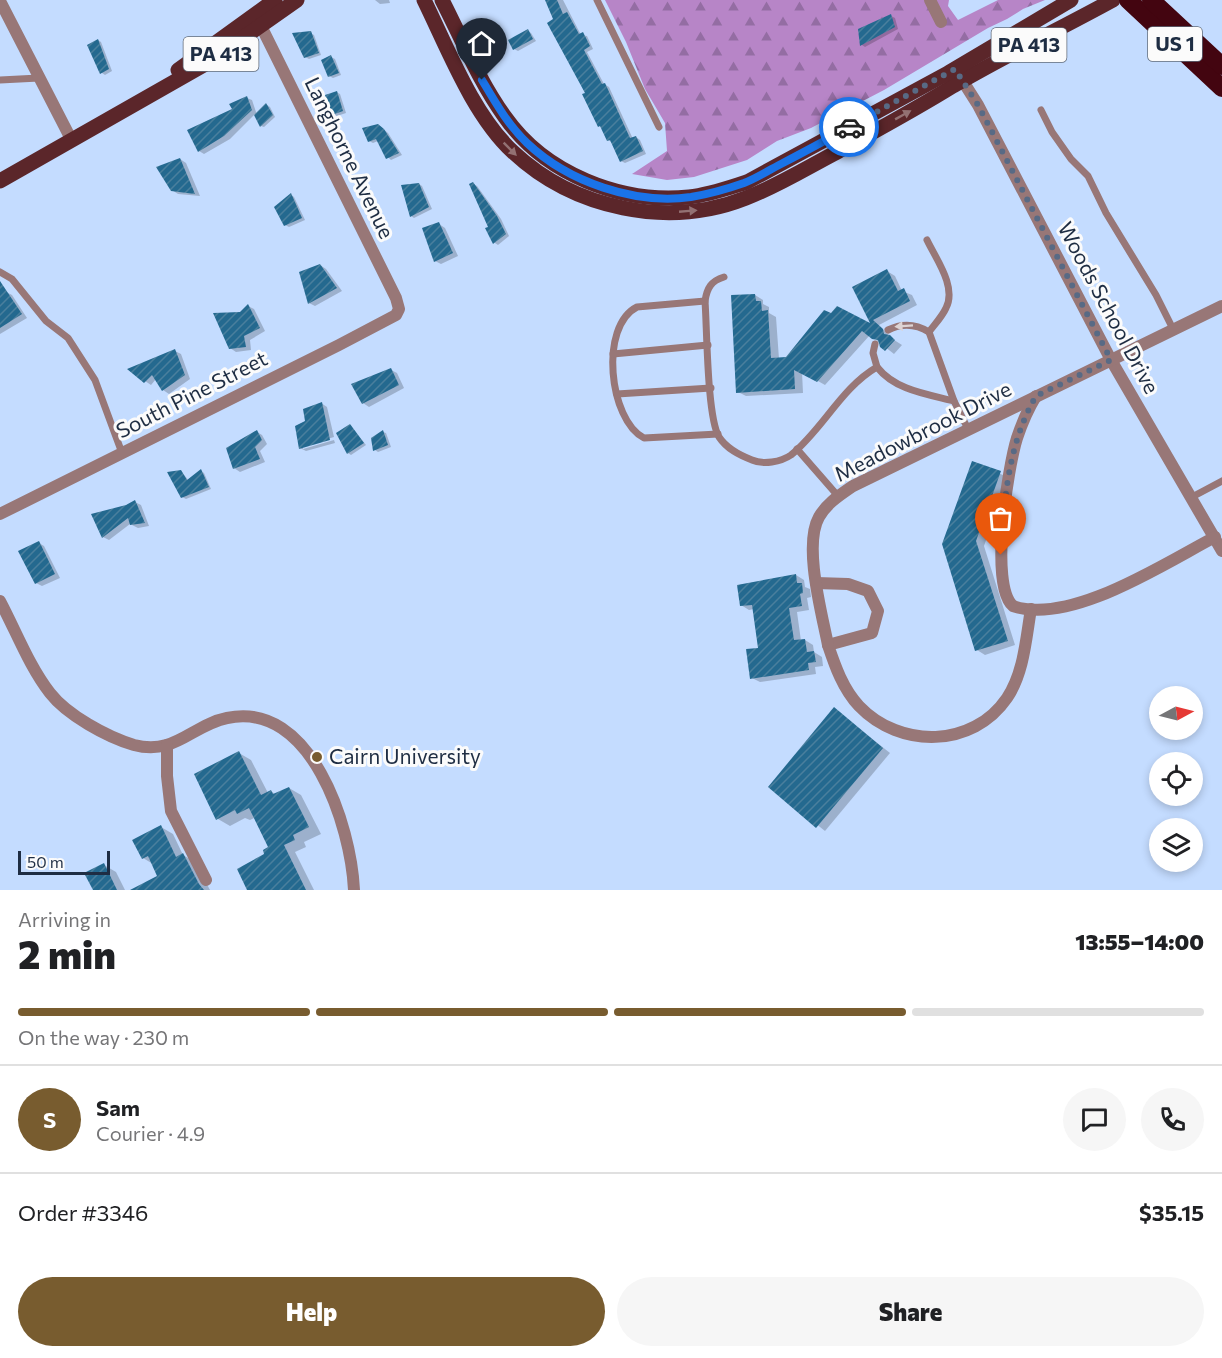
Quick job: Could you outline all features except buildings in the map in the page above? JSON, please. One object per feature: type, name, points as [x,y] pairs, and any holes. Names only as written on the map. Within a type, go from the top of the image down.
[{"type":"highway","name":"US 1","points":[[1128,0],[1222,88]]},
{"type":"highway","name":"US 1","points":[[1151,0],[1222,66]]},
{"type":"main road","name":"PA 413","points":[[139,100],[275,0]]},
{"type":"main road","name":"PA 413","points":[[0,181],[209,62],[297,0]]},
{"type":"main road","name":"PA 413","points":[[424,0],[475,103],[494,132],[512,152],[532,168],[592,201],[621,208],[669,213],[717,207],[745,199],[785,180],[959,74],[1071,0]]},
{"type":"main road","name":"PA 413","points":[[442,0],[482,80],[505,117],[527,143],[550,162],[580,178],[634,195],[671,198],[691,197],[747,182],[959,74],[1113,0]]},
{"type":"street","points":[[930,0],[941,22]]},
{"type":"street","points":[[0,1],[71,139]]},
{"type":"street","name":"Langhorne Avenue","points":[[261,26],[396,298],[399,309]]},
{"type":"street","name":"Woods School Drive","points":[[959,74],[984,115],[1111,360],[1192,497],[1218,535],[1222,551]]},
{"type":"street","name":"Meadowbrook Drive","points":[[1031,609],[1020,667],[1009,695],[998,710],[982,724],[966,731],[944,736],[913,736],[889,728],[867,714],[848,691],[835,665],[828,645],[817,593],[813,541],[816,525],[826,507],[854,486],[1222,306]]},
{"type":"street","name":"South Pine Street","points":[[0,514],[390,320],[399,309]]},
{"type":"street","points":[[1036,396],[1026,416],[1013,454],[1004,515],[1002,577],[1009,602],[1020,608],[1031,609],[1074,605],[1090,600],[1132,581],[1218,535]]},
{"type":"street","points":[[816,583],[848,584],[868,591],[878,611],[872,633],[828,645]]},
{"type":"street","points":[[0,601],[51,694],[63,706],[100,730],[133,744],[153,748],[167,745],[225,718],[260,717],[276,723],[298,741],[313,761],[334,801],[347,839],[354,890]]},
{"type":"street","points":[[167,745],[167,776],[171,811],[206,880]]},
{"type":"lane","points":[[597,0],[659,126]]},
{"type":"lane","points":[[0,80],[39,78]]},
{"type":"lane","points":[[1041,110],[1052,132],[1071,159],[1088,176],[1106,213],[1156,295],[1173,329]]},
{"type":"lane","points":[[927,240],[948,285],[950,296],[946,309],[929,332]]},
{"type":"lane","points":[[0,272],[12,279],[46,321],[68,338],[95,380],[122,453]]},
{"type":"lane","points":[[724,278],[714,281],[707,291],[705,301],[712,411],[718,434],[726,446],[741,456],[757,462],[772,462],[789,457],[865,374],[877,367]]},
{"type":"lane","points":[[705,301],[636,307],[628,311],[617,331],[613,354],[617,402],[635,433],[644,438],[718,434]]},
{"type":"lane","points":[[888,330],[895,326],[908,325],[920,327],[929,332],[954,401],[968,429]]},
{"type":"lane","points":[[875,344],[873,353],[877,367],[885,377],[908,389],[954,401]]},
{"type":"lane","points":[[613,354],[708,345]]},
{"type":"lane","points":[[617,394],[711,388]]},
{"type":"lane","points":[[797,449],[838,496]]},
{"type":"lane","points":[[1192,497],[1222,482]]},
{"type":"green space","points":[[605,0],[949,0],[948,6],[958,20],[998,0],[1045,0],[988,28],[884,90],[811,128],[777,141],[747,160],[694,177],[667,180],[632,174],[667,151],[665,123],[645,89],[626,42]]},
{"type":"way so far","points":[[849,127],[955,69],[978,105],[1111,360],[1036,396],[1030,406],[1013,454],[1007,486],[1001,555]]},
{"type":"place","name":"Cairn University","points":[[317,757]]},
{"type":"route","points":[[482,80],[505,117],[527,143],[550,162],[580,178],[634,195],[691,197],[747,182],[849,127]]}]
